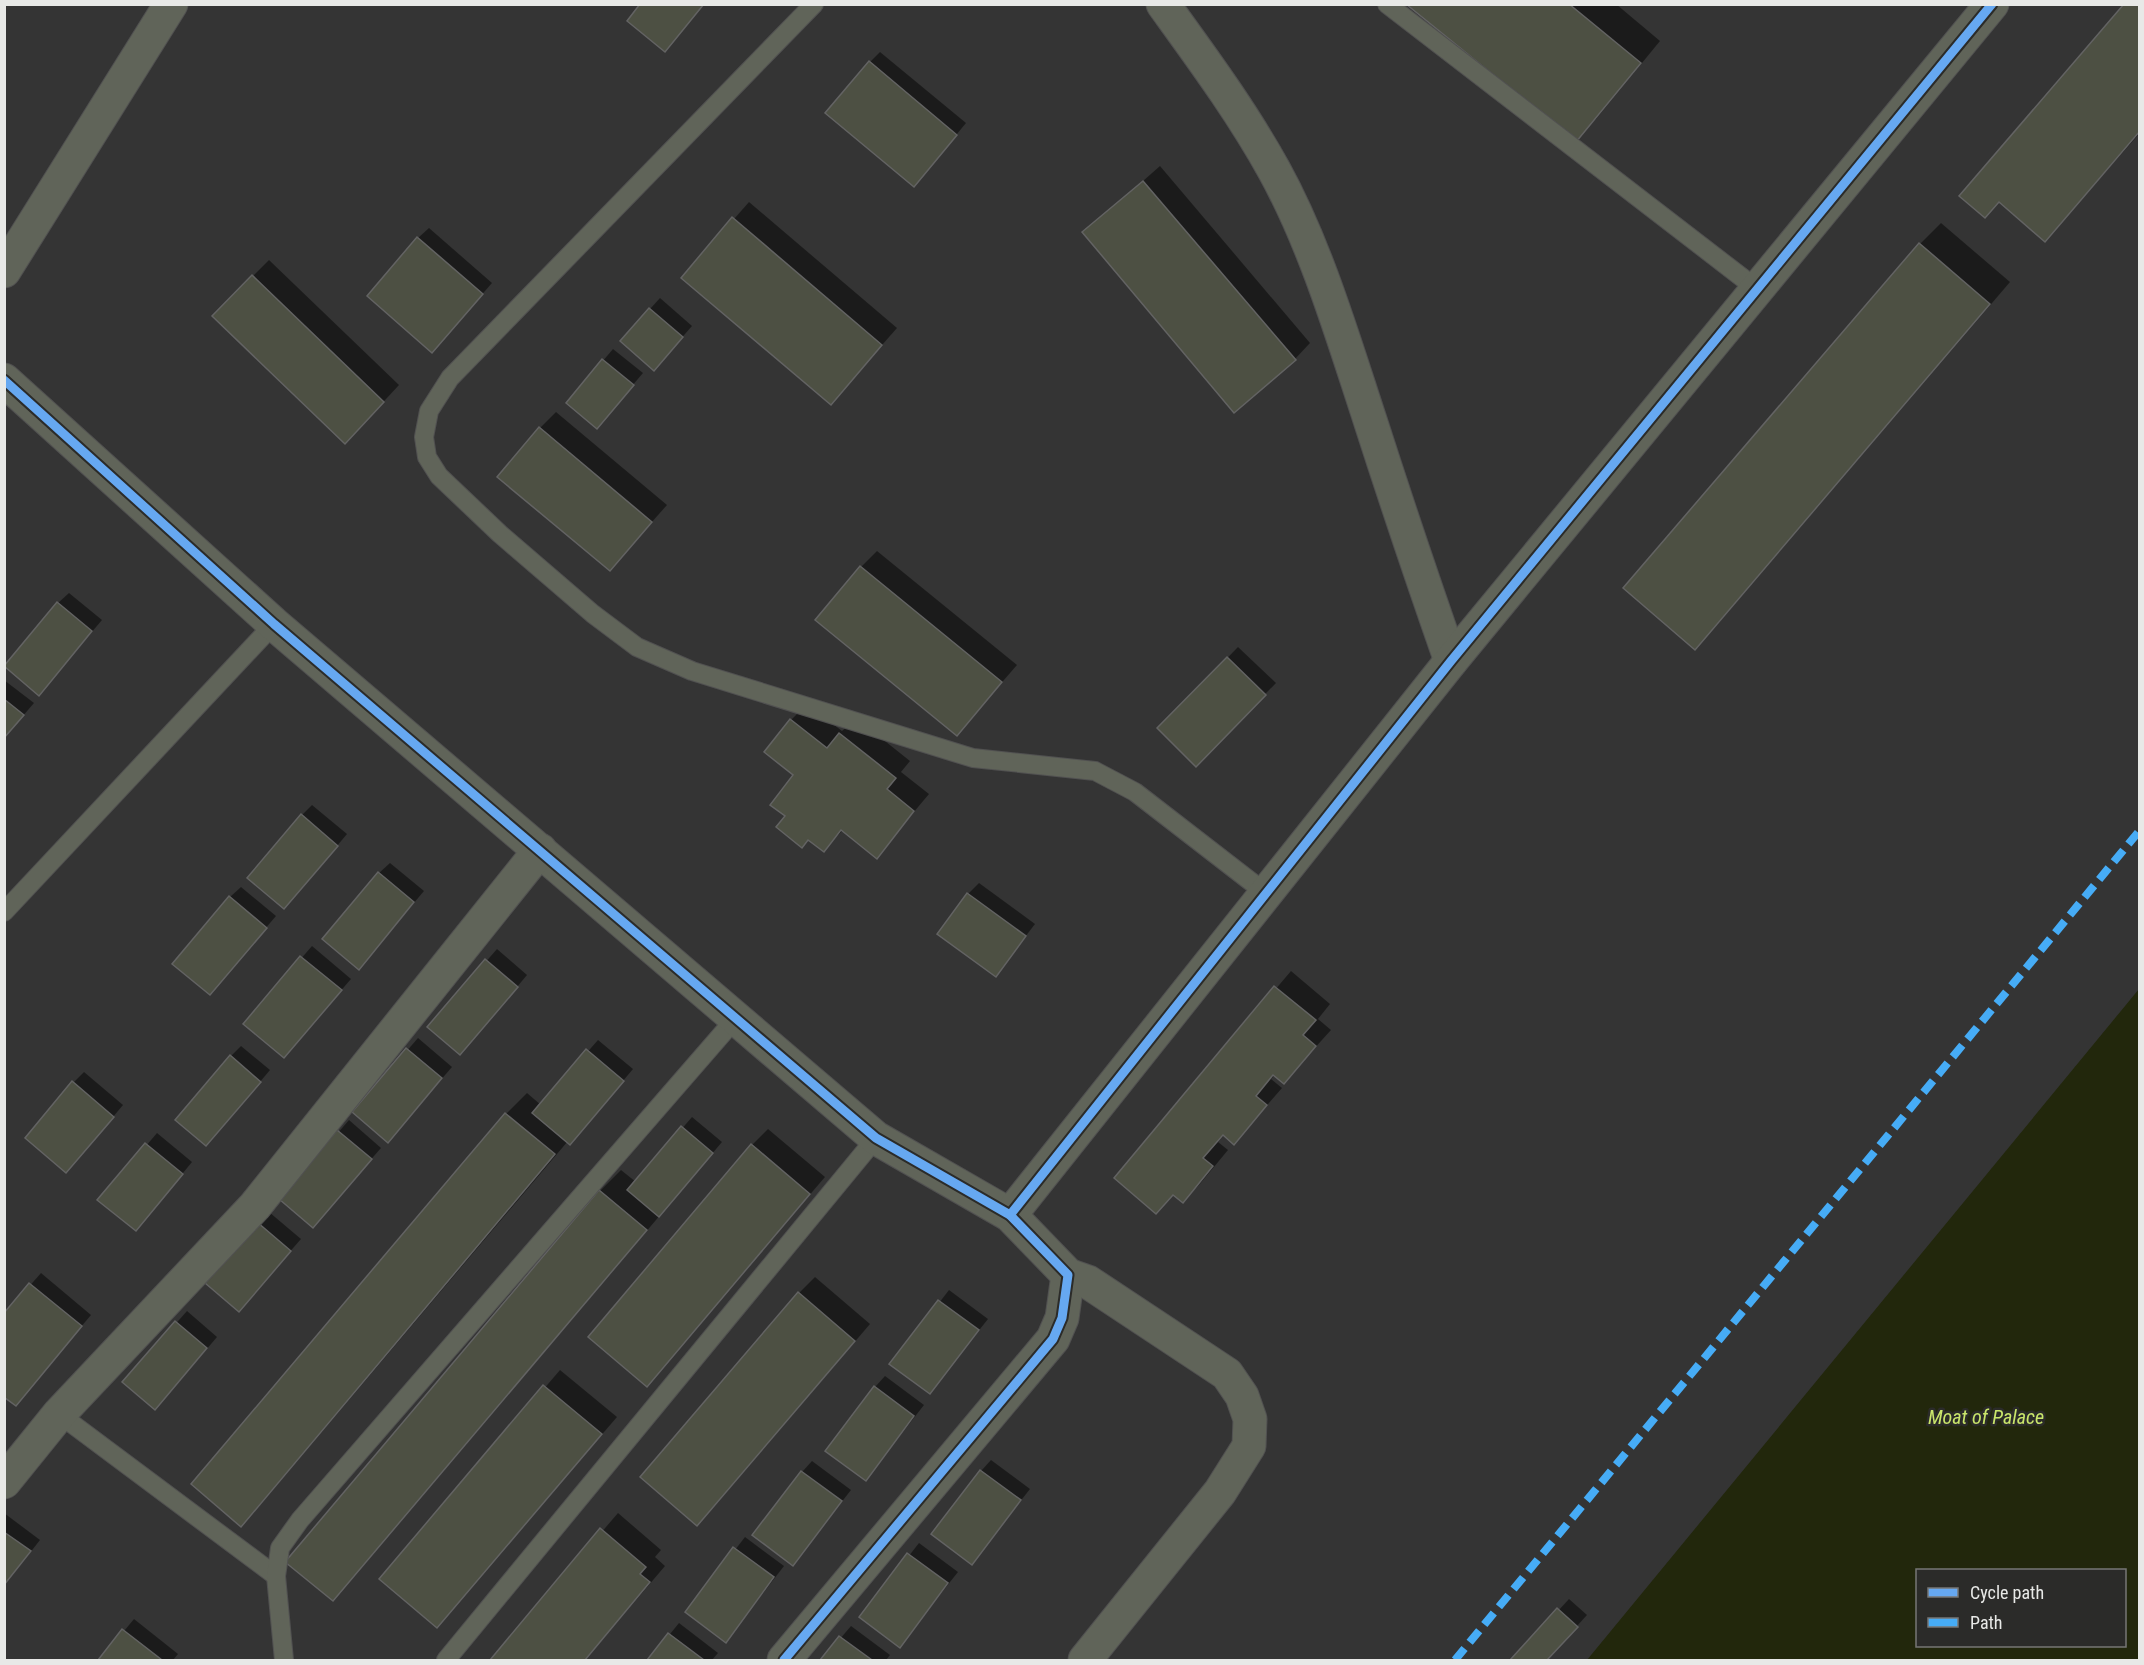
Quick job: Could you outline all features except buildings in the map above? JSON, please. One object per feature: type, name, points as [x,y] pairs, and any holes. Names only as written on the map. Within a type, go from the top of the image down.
[{"type":"street","points":[[4,271],[171,4]]},
{"type":"street","points":[[1163,4],[1218,81],[1275,171],[1298,219],[1345,341],[1405,531],[1451,661]]},
{"type":"street","points":[[1010,1215],[1451,661],[1757,289],[1979,10]]},
{"type":"street","points":[[4,380],[274,624],[876,1138],[1010,1215],[1068,1275],[1088,1282],[1227,1374],[1242,1396],[1250,1419],[1249,1446],[1225,1485],[1085,1660]]},
{"type":"street","points":[[4,1482],[59,1414],[255,1206],[540,850]]},
{"type":"street","points":[[783,1660],[1053,1339],[1062,1318],[1068,1275]]},
{"type":"lane","points":[[814,4],[450,378],[429,411],[424,437],[427,457],[439,476],[461,500],[593,614],[638,647],[692,671],[973,759],[1095,771],[1135,792],[1267,894]]},
{"type":"lane","points":[[1388,4],[1757,289]]},
{"type":"lane","points":[[4,912],[274,624]]},
{"type":"lane","points":[[284,1660],[276,1576],[280,1548],[300,1520],[736,1018]]},
{"type":"lane","points":[[446,1660],[876,1138]]},
{"type":"lane","points":[[59,1414],[276,1576]]},
{"type":"water","name":"Moat of Palace","points":[[2139,989],[2139,1660],[1587,1660]]},
{"type":"marked path","points":[[1455,1660],[2140,830]]},
{"type":"cycle path","points":[[1010,1215],[1451,661],[1992,4]]},
{"type":"cycle path","points":[[4,380],[274,624],[876,1138],[1010,1215],[1068,1275],[1062,1318],[1053,1339],[784,1660]]}]
